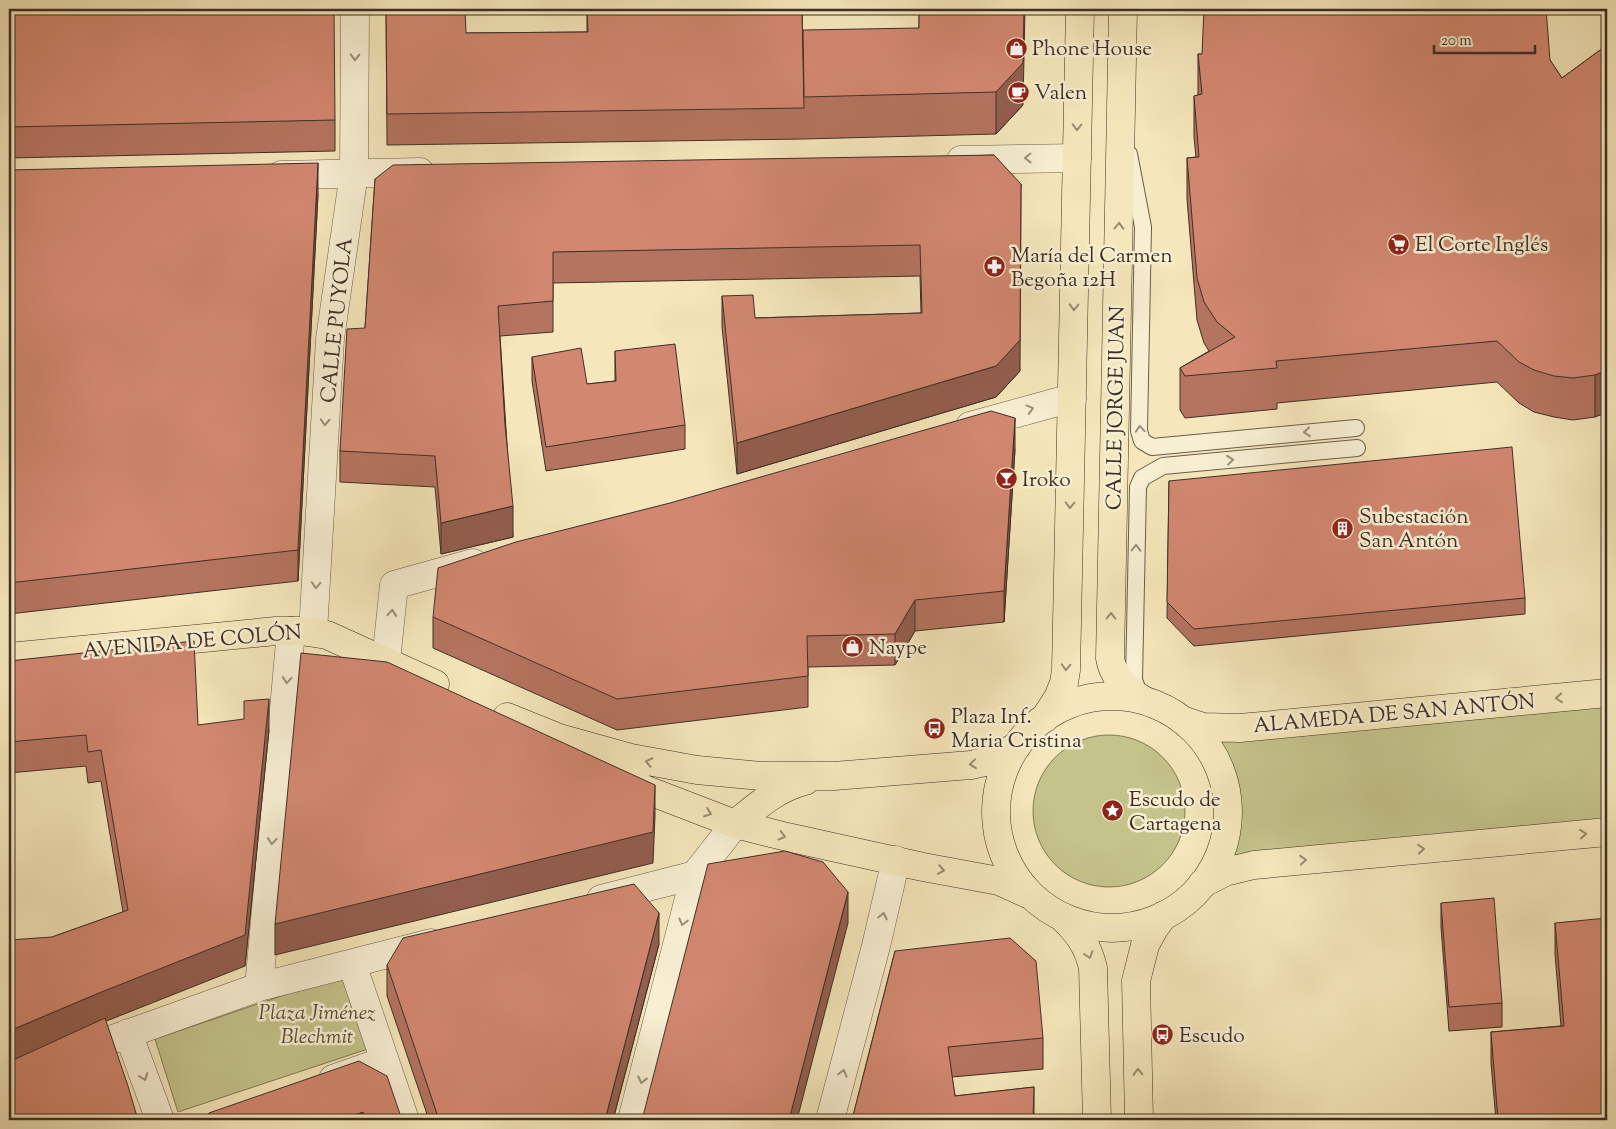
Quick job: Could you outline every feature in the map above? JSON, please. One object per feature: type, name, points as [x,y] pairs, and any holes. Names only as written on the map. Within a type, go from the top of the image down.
[{"type":"main road","name":"CALLE JORGE JUAN","points":[[1045,718],[1058,698],[1064,683],[1066,670],[1080,9]]},
{"type":"main road","name":"CALLE JORGE JUAN","points":[[1123,9],[1110,658],[1114,672],[1119,680],[1126,688],[1144,701]]},
{"type":"main road","name":"AVENIDA DE COLÓN","points":[[9,657],[302,631],[327,634],[455,693]]},
{"type":"main road","name":"ALAMEDA DE SAN ANTÓN","points":[[1182,720],[1203,727],[1240,728],[1607,693]]},
{"type":"main road","points":[[1121,697],[1144,701],[1165,709],[1182,720],[1198,736],[1211,754],[1221,774],[1226,801],[1226,828],[1223,845],[1214,866],[1202,884],[1183,903],[1164,915],[1132,926],[1110,928],[1082,924],[1060,916],[1042,905],[1030,895],[1016,878],[1005,858],[997,826],[996,814],[999,787],[1004,771],[1017,746],[1045,718],[1062,708],[1096,698],[1121,697]]},
{"type":"main road","points":[[481,705],[644,788],[735,824],[787,837],[999,881],[1030,895]]},
{"type":"main road","points":[[507,717],[559,738],[600,750],[666,765],[728,774],[834,776]]},
{"type":"main road","points":[[735,824],[768,797],[786,787],[811,779],[982,763],[1002,756],[1017,746]]},
{"type":"main road","points":[[1202,884],[1225,872],[1254,864],[1607,832]]},
{"type":"main road","points":[[1138,1120],[1136,980],[1145,945],[1164,915]]},
{"type":"main road","points":[[1060,916],[1082,938],[1087,948],[1092,968],[1097,1120]]},
{"type":"street","name":"CALLE PUYOLA","points":[[259,987],[302,631],[330,339],[354,173],[355,9]]},
{"type":"street","points":[[933,160],[1077,158]]},
{"type":"street","points":[[255,175],[444,171]]},
{"type":"street","points":[[945,433],[1072,398]]},
{"type":"street","points":[[386,661],[394,585],[499,556]]},
{"type":"street","points":[[632,1120],[695,875],[735,824]]},
{"type":"street","points":[[830,1120],[876,946],[896,860]]},
{"type":"street","points":[[574,906],[695,875]]},
{"type":"street","points":[[9,1082],[60,1058],[259,987],[458,936]]},
{"type":"street","points":[[352,964],[405,1120]]},
{"type":"street","points":[[128,1033],[160,1120]]},
{"type":"street","points":[[310,1087],[384,1061]]},
{"type":"lane","points":[[1121,112],[1144,227],[1139,431],[1142,441],[1152,447],[1356,428]]},
{"type":"lane","points":[[1144,701],[1134,680],[1138,492],[1142,478],[1163,466],[1357,448]]},
{"type":"green space","points":[[1607,693],[1607,832],[1214,866],[1224,831],[1226,798],[1218,767],[1198,736]]},
{"type":"green space","points":[[1109,735],[1138,741],[1163,757],[1179,782],[1185,811],[1179,840],[1163,865],[1138,881],[1109,887],[1080,881],[1055,865],[1039,840],[1033,811],[1039,782],[1055,757],[1080,741]]},
{"type":"green space","name":"Plaza Jiménez Blechmit","points":[[343,975],[368,1049],[178,1112],[155,1039]]},
{"type":"building","points":[[9,9],[334,9],[335,120],[9,127]]},
{"type":"building","points":[[386,9],[465,9],[466,33],[588,32],[587,9],[802,9],[804,108],[387,114]]},
{"type":"building","points":[[943,9],[1024,9],[1023,63],[996,92],[804,97],[803,30],[919,28],[919,14],[943,14]]},
{"type":"building","name":"El Corte Inglés","points":[[1204,9],[1546,9],[1550,60],[1562,78],[1607,45],[1607,370],[1595,375],[1573,378],[1554,376],[1534,370],[1519,362],[1497,341],[1276,361],[1277,368],[1185,376],[1180,368],[1235,337],[1217,322],[1204,302],[1197,278],[1187,158],[1199,157],[1194,96],[1202,94],[1198,54],[1202,54]]},
{"type":"building","points":[[994,155],[1021,184],[1020,340],[996,366],[737,443],[722,296],[753,295],[755,318],[922,313],[920,245],[553,252],[553,301],[498,306],[505,425],[513,506],[441,523],[435,456],[340,451],[347,329],[365,328],[375,179],[393,165]]},
{"type":"building","points":[[318,163],[298,550],[9,583],[9,170]]},
{"type":"building","points":[[675,344],[685,425],[546,447],[532,357],[581,348],[587,384],[616,381],[615,351]]},
{"type":"building","points":[[991,411],[1015,418],[1004,591],[915,600],[895,634],[807,636],[808,676],[617,699],[433,617],[438,568],[516,542],[670,503]]},
{"type":"building","name":"Subestación San Antón","points":[[1512,447],[1525,598],[1194,629],[1167,602],[1169,481]]},
{"type":"building","points":[[194,641],[198,725],[244,719],[244,701],[269,699],[245,935],[9,1031],[9,940],[52,937],[128,910],[101,750],[88,752],[86,735],[9,742],[9,661]]},
{"type":"building","points":[[301,653],[387,662],[655,785],[653,832],[275,924]]},
{"type":"building","points":[[785,851],[823,862],[848,892],[789,1120],[642,1120],[708,864]]},
{"type":"building","points":[[634,884],[659,913],[605,1120],[439,1120],[387,965],[403,938]]},
{"type":"building","points":[[1494,898],[1502,1003],[1449,1007],[1441,903]]},
{"type":"building","points":[[1607,918],[1607,1120],[1498,1120],[1491,1032],[1564,1026],[1555,923]]},
{"type":"building","points":[[1010,938],[1036,961],[1043,1038],[948,1047],[955,1096],[1034,1087],[1033,1120],[852,1120],[895,951]]},
{"type":"building","points":[[105,1018],[138,1120],[9,1120],[9,1062]]},
{"type":"building","points":[[359,1061],[387,1076],[402,1120],[366,1120],[363,1112],[341,1120],[206,1120],[209,1113]]},
{"type":"place","name":"Phone House","points":[[1016,48]]},
{"type":"place","name":"Valen","points":[[1018,92]]},
{"type":"place","name":"El Corte Inglés","points":[[1399,244]]},
{"type":"place","name":"María del Carmen Begoña 12H","points":[[995,267]]},
{"type":"place","name":"Iroko","points":[[1006,479]]},
{"type":"place","name":"Subestación San Antón","points":[[1343,528]]},
{"type":"place","name":"Naype","points":[[853,647]]},
{"type":"place","name":"Plaza Inf. Maria Cristina","points":[[935,728]]},
{"type":"place","name":"Escudo de Cartagena","points":[[1113,811]]},
{"type":"place","name":"Escudo","points":[[1163,1035]]}]
